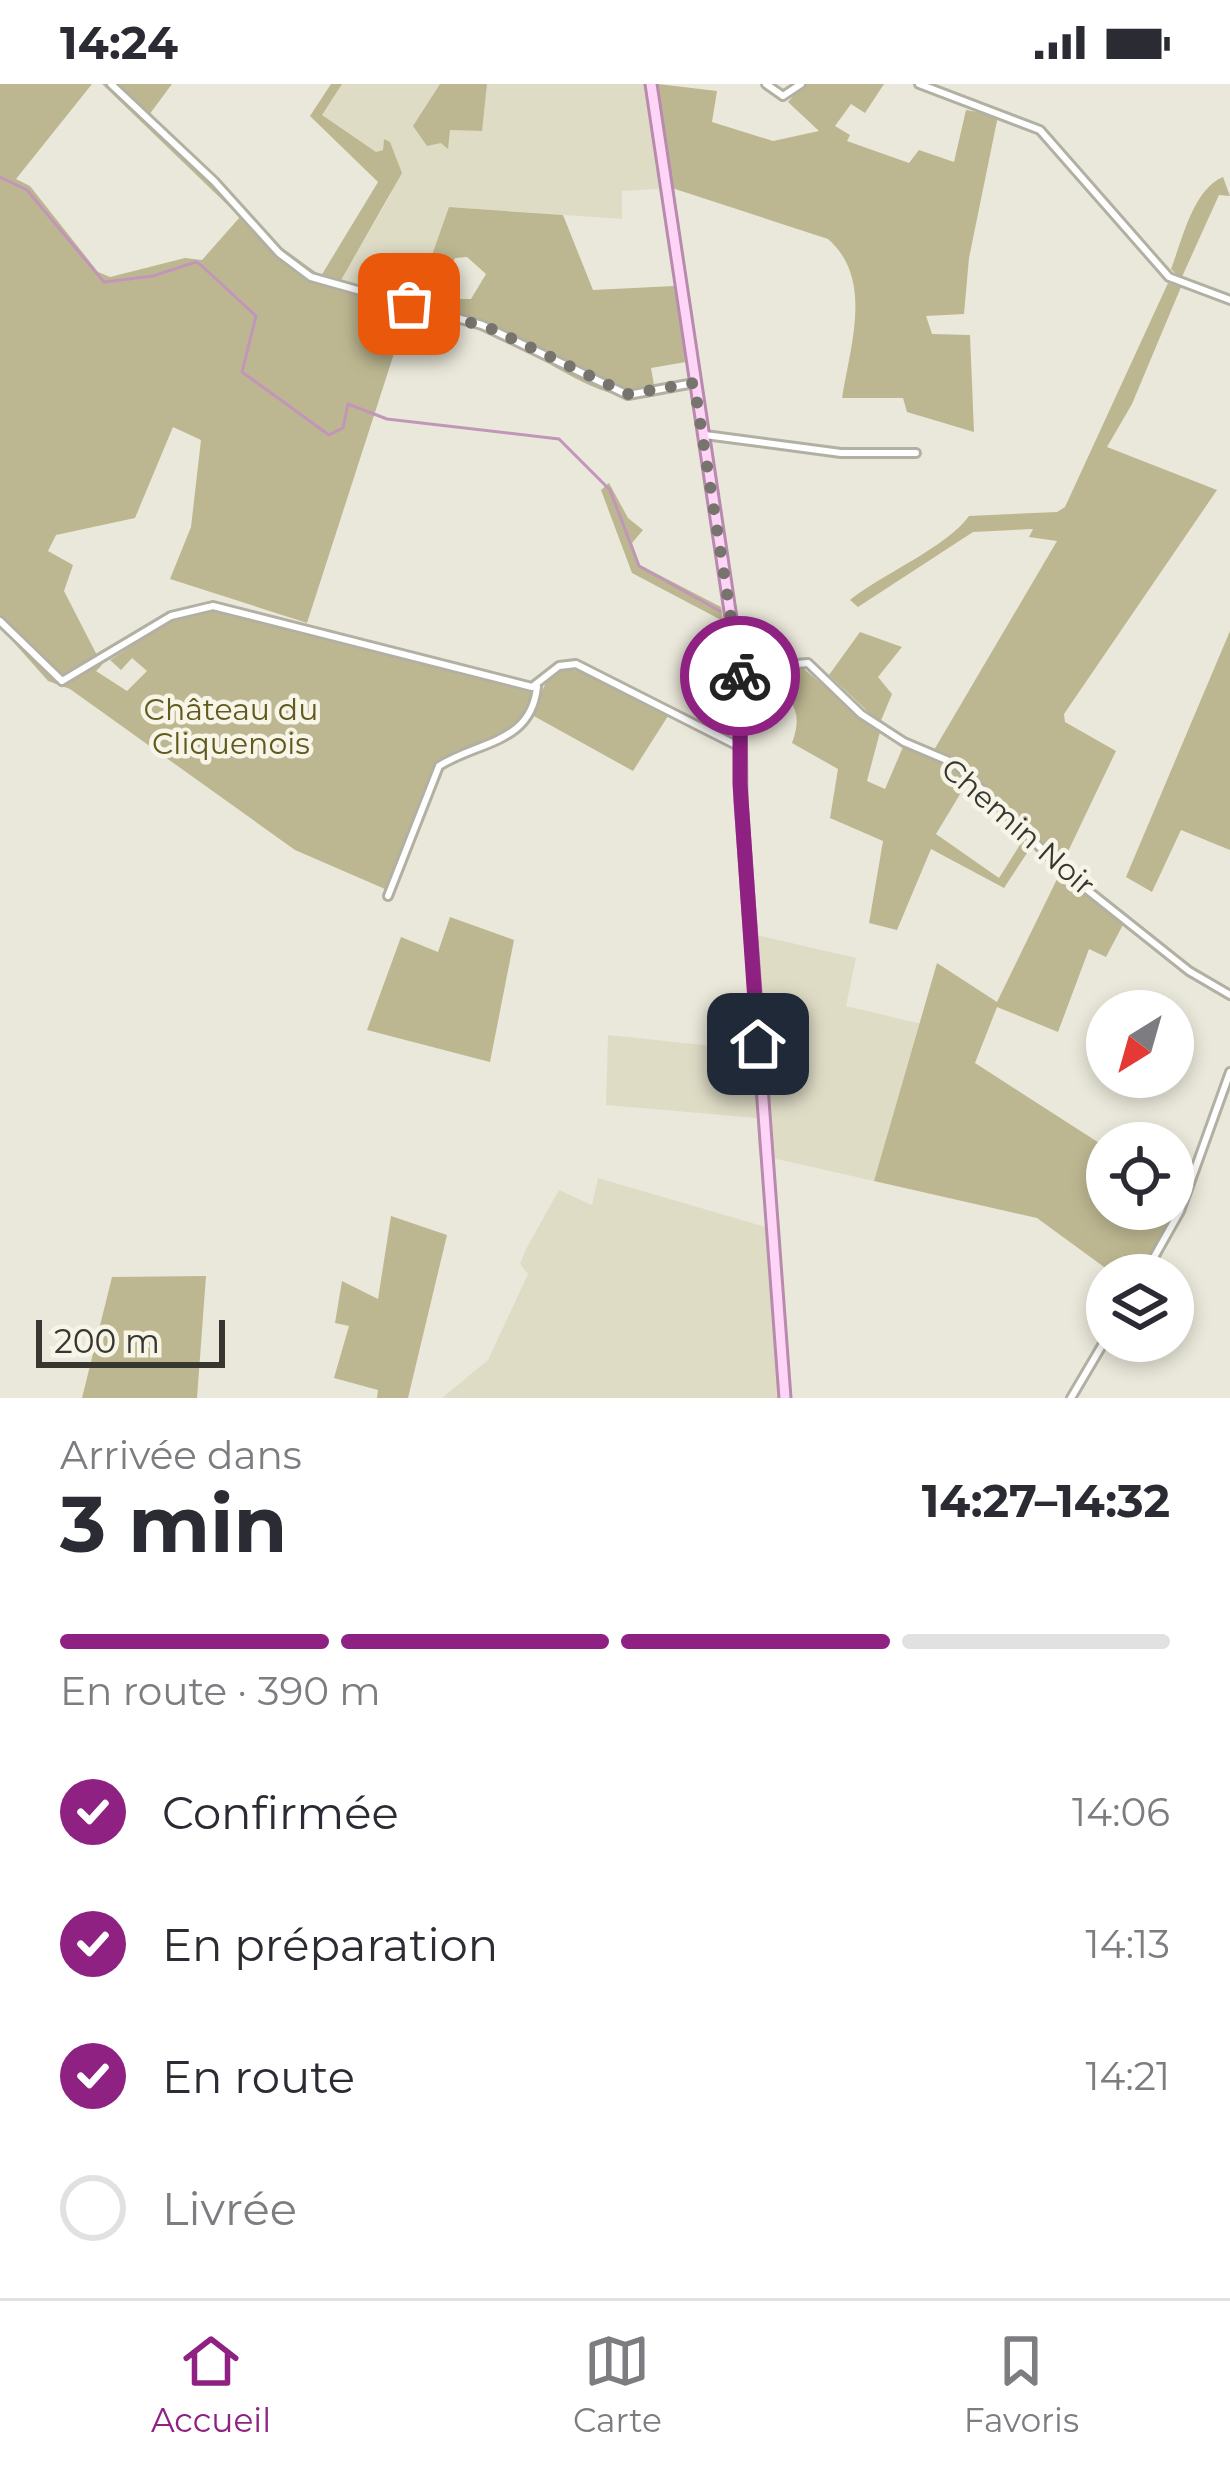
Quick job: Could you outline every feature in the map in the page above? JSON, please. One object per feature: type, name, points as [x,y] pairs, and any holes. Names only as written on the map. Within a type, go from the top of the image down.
[{"type":"main road","points":[[651,84],[741,693],[740,747],[785,1398]]},
{"type":"street","points":[[111,84],[305,274],[482,325],[608,388],[637,396],[694,383]]},
{"type":"street","points":[[766,84],[783,96],[800,84]]},
{"type":"street","points":[[919,84],[1044,134],[1175,281],[1230,301]]},
{"type":"street","points":[[702,435],[833,452],[916,453]]},
{"type":"street","points":[[0,620],[62,682],[167,618],[213,606],[537,687]]},
{"type":"street","name":"Chemin Noir","points":[[741,693],[796,664],[808,663],[861,714],[904,742],[956,764],[1073,879],[1193,974],[1230,995]]},
{"type":"street","points":[[388,896],[436,770],[517,731],[531,710],[537,687],[559,666],[580,665],[740,747]]},
{"type":"street","points":[[1156,1254],[1180,1211],[1230,1072]]},
{"type":"street","points":[[1071,1398],[1092,1362]]},
{"type":"shaded area","points":[[331,84],[658,84],[672,188],[622,191],[622,219],[450,207],[415,303],[340,282],[391,194],[310,116]]},
{"type":"shaded area","points":[[744,932],[856,958],[846,1006],[922,1024],[874,1181],[759,1155],[757,1118],[606,1105],[608,1035],[752,1050]]},
{"type":"shaded area","points":[[598,1178],[776,1230],[792,1398],[442,1398],[488,1360],[528,1274],[520,1264],[526,1249],[559,1190],[592,1205]]},
{"type":"green space","name":"Château du Cliquenois","points":[[0,84],[92,84],[16,179],[30,186],[98,272],[110,277],[185,258],[202,260],[240,217],[102,84],[172,84],[149,115],[218,178],[277,244],[321,276],[378,182],[310,116],[331,84],[342,84],[322,115],[376,152],[383,150],[384,139],[390,142],[402,173],[340,282],[322,276],[318,283],[409,307],[307,623],[170,579],[191,527],[201,440],[173,427],[135,518],[56,535],[48,551],[73,565],[64,591],[102,665],[96,671],[127,691],[147,671],[132,658],[121,670],[110,660],[174,619],[210,609],[533,693],[507,732],[439,763],[385,889],[295,850],[70,689],[48,681],[0,627]]},
{"type":"green space","points":[[440,84],[487,84],[482,131],[450,130],[448,149],[441,143],[427,146],[413,126]]},
{"type":"green space","points":[[658,84],[717,91],[712,122],[773,141],[819,131],[788,102],[804,84],[884,84],[865,113],[851,104],[835,126],[850,135],[847,141],[909,163],[919,150],[954,162],[966,110],[998,116],[969,258],[964,314],[926,316],[932,334],[970,335],[974,432],[907,412],[903,398],[842,398],[855,293],[842,255],[828,239],[672,188]]},
{"type":"green space","points":[[1223,177],[1230,196],[1219,195],[1181,279],[1171,269],[1190,217],[1204,192]]},
{"type":"green space","points":[[449,207],[563,215],[593,290],[674,286],[686,362],[651,368],[656,396],[634,397],[589,385],[483,328],[486,322],[446,310],[451,299],[471,299],[486,274],[467,257],[455,258],[444,286],[435,284],[426,306],[415,303]]},
{"type":"green space","points":[[1168,283],[1181,287],[1132,404],[1107,447],[1217,490],[1064,714],[1065,722],[1116,751],[1063,862],[966,768],[934,750],[1057,541],[1029,537],[1033,529],[973,532],[858,607],[850,600],[946,539],[969,516],[1057,512],[1065,507]]},
{"type":"green space","points":[[609,483],[628,518],[643,530],[632,543],[640,565],[721,607],[723,621],[632,573],[601,490]]},
{"type":"green space","points":[[1230,631],[1230,850],[1181,830],[1152,892],[1126,877]]},
{"type":"green space","points":[[860,632],[902,647],[878,677],[892,694],[880,723],[829,675]]},
{"type":"green space","points":[[799,665],[880,732],[867,781],[885,789],[903,747],[944,762],[968,781],[936,834],[999,878],[1023,840],[1029,850],[1004,888],[931,849],[897,930],[869,923],[883,841],[830,818],[838,769],[792,743],[795,710],[774,685]]},
{"type":"green space","points":[[563,667],[599,677],[668,716],[633,771],[532,715],[546,682]]},
{"type":"green space","points":[[1059,875],[1125,921],[1106,957],[1089,949],[1058,1032],[997,1007],[975,1063],[1086,1134],[1086,1230],[1165,1230],[1152,1254],[1086,1254],[1037,1218],[874,1181],[937,963],[997,1002]]},
{"type":"green space","points":[[450,917],[514,940],[490,1062],[367,1030],[401,937],[438,952]]},
{"type":"green space","points":[[391,1216],[447,1235],[408,1398],[377,1398],[378,1390],[334,1378],[349,1326],[335,1323],[342,1281],[378,1299]]},
{"type":"green space","points":[[206,1276],[197,1398],[82,1398],[112,1277]]},
{"type":"waterway","points":[[0,177],[27,190],[104,282],[153,276],[196,262],[202,266],[256,316],[242,372],[329,435],[343,428],[348,404],[387,419],[559,439],[610,490],[639,566],[720,611]]},
{"type":"way so far","points":[[409,304],[492,329],[635,396],[694,383],[740,676]]},
{"type":"route","points":[[740,676],[740,784],[758,1044]]}]
